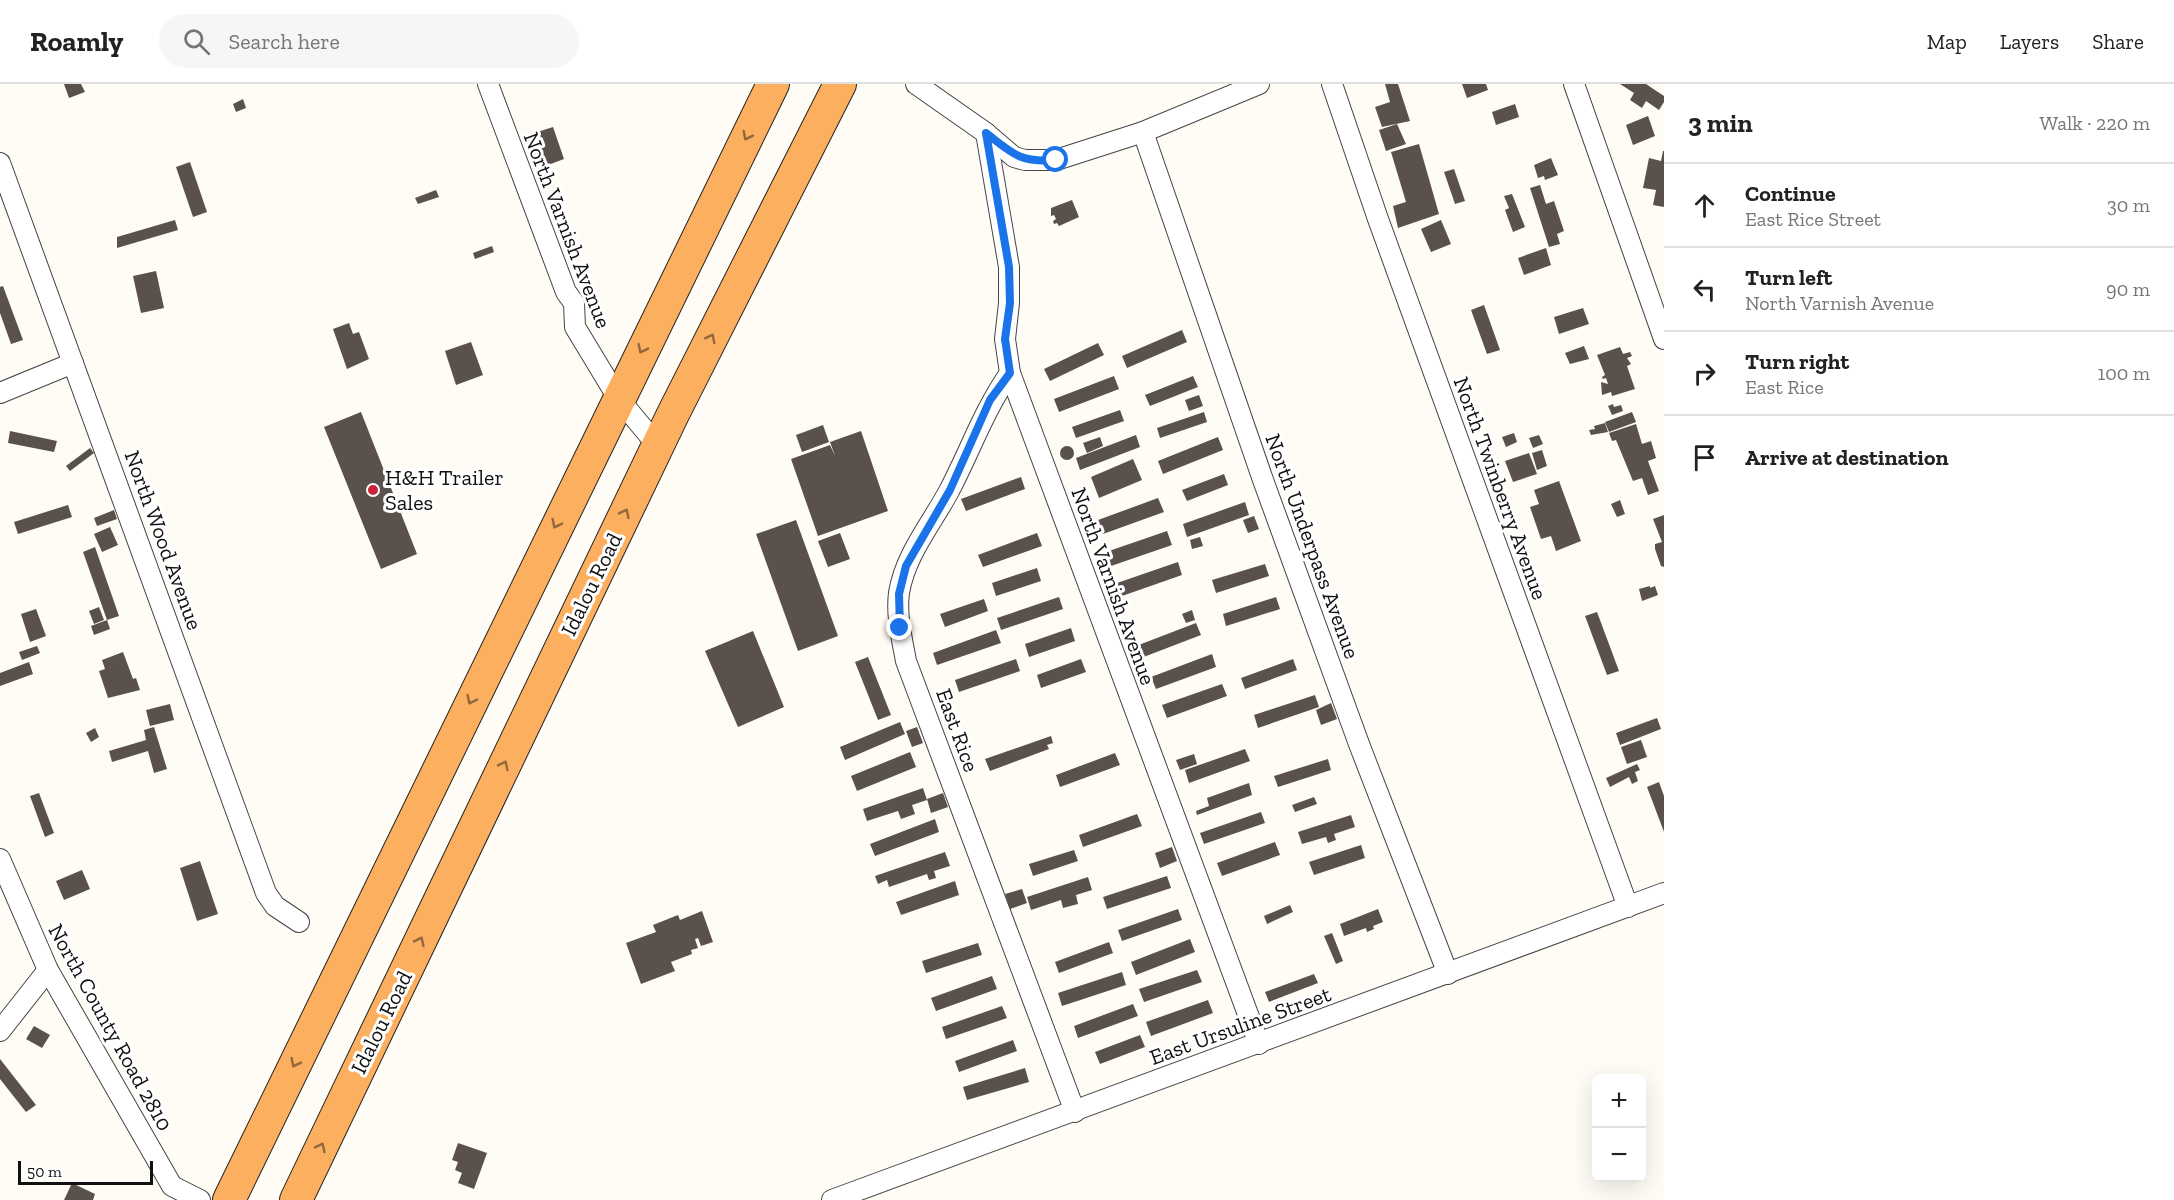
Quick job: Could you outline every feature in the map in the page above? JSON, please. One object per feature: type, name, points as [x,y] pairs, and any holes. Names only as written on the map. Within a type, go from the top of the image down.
[{"type":"highway","points":[[229,1200],[772,84]]},
{"type":"highway","name":"Idalou Road","points":[[296,1200],[658,446],[840,84]]},
{"type":"street","name":"North Varnish Avenue","points":[[488,84],[566,292],[574,303],[574,327],[618,398],[658,446]]},
{"type":"street","points":[[916,84],[986,133],[1014,156],[1042,161],[1056,160],[1143,132],[1259,84]]},
{"type":"street","name":"North Twinberry Avenue","points":[[1332,84],[1378,219],[1628,907]]},
{"type":"street","points":[[1574,84],[1664,339]]},
{"type":"street","name":"North Underpass Avenue","points":[[1143,132],[1263,480],[1359,744],[1448,974]]},
{"type":"street","name":"North Varnish Avenue","points":[[986,133],[1009,267],[1010,303],[1005,339],[1010,373],[1259,1044]]},
{"type":"street","name":"North Wood Avenue","points":[[0,163],[266,893],[275,906],[299,922]]},
{"type":"street","points":[[0,393],[73,363]]},
{"type":"street","name":"East Rice","points":[[1010,373],[990,400],[950,490],[906,566],[899,594],[900,628],[906,661],[1075,1112]]},
{"type":"street","name":"North County Road 2810","points":[[0,860],[48,970],[168,1193],[200,1200]]},
{"type":"street","name":"East Ursuline Street","points":[[832,1200],[1259,1044],[1664,892]]},
{"type":"street","points":[[0,1031],[48,970]]},
{"type":"building","points":[[64,84],[81,84],[85,92],[69,98]]},
{"type":"building","points":[[1385,84],[1398,84],[1410,121],[1382,127],[1375,107],[1390,102]]},
{"type":"building","points":[[1462,84],[1486,84],[1488,90],[1467,98]]},
{"type":"building","points":[[1620,84],[1646,84],[1664,96],[1664,102],[1659,110],[1646,101],[1642,108],[1630,100],[1634,93]]},
{"type":"building","points":[[243,99],[246,108],[236,112],[233,104]]},
{"type":"building","points":[[1515,104],[1519,117],[1496,125],[1492,112]]},
{"type":"building","points":[[1648,116],[1655,136],[1633,145],[1626,125]]},
{"type":"building","points":[[1397,124],[1406,144],[1386,151],[1379,130]]},
{"type":"building","points":[[553,127],[564,159],[540,168],[528,135]]},
{"type":"building","points":[[1419,144],[1439,214],[1398,228],[1393,206],[1406,202],[1391,152]]},
{"type":"building","points":[[1663,151],[1664,207],[1653,205],[1656,190],[1643,188],[1649,158],[1661,161]]},
{"type":"building","points":[[1551,158],[1558,175],[1545,180],[1544,176],[1538,178],[1534,165]]},
{"type":"building","points":[[190,162],[207,212],[193,217],[176,167]]},
{"type":"building","points":[[1454,169],[1465,201],[1455,204],[1444,172]]},
{"type":"building","points":[[1540,185],[1546,204],[1554,201],[1564,231],[1557,234],[1560,244],[1549,247],[1530,188]]},
{"type":"building","points":[[436,190],[439,197],[418,204],[415,198]]},
{"type":"building","points":[[1512,194],[1525,227],[1513,232],[1505,210],[1509,208],[1504,196]]},
{"type":"building","points":[[1072,200],[1079,217],[1059,226],[1057,223],[1054,224],[1053,221],[1056,219],[1054,215],[1051,216],[1051,208]]},
{"type":"building","points":[[175,220],[178,230],[117,248],[117,237]]},
{"type":"building","points":[[1441,220],[1451,244],[1431,252],[1421,229]]},
{"type":"building","points":[[492,246],[494,252],[475,259],[473,253]]},
{"type":"building","points":[[1546,248],[1551,265],[1524,275],[1518,258]]},
{"type":"building","points":[[156,271],[164,308],[141,313],[133,276]]},
{"type":"building","points":[[3,286],[23,340],[11,344],[0,313],[0,287]]},
{"type":"building","points":[[1484,305],[1500,350],[1487,354],[1471,310]]},
{"type":"building","points":[[1583,308],[1589,324],[1559,334],[1554,317]]},
{"type":"building","points":[[349,323],[353,334],[359,332],[369,359],[347,369],[333,329]]},
{"type":"building","points":[[1182,330],[1187,342],[1127,368],[1122,356]]},
{"type":"building","points":[[471,342],[483,375],[456,385],[445,351]]},
{"type":"building","points":[[1098,343],[1104,355],[1050,381],[1044,369]]},
{"type":"building","points":[[1584,346],[1589,359],[1570,364],[1565,353]]},
{"type":"building","points":[[1620,347],[1623,354],[1630,352],[1632,356],[1627,358],[1631,364],[1627,366],[1635,389],[1612,396],[1611,392],[1602,395],[1601,382],[1608,384],[1606,378],[1602,377],[1605,375],[1597,355]]},
{"type":"building","points":[[1114,376],[1119,389],[1059,412],[1054,399]]},
{"type":"building","points":[[1193,376],[1198,387],[1150,406],[1145,395]]},
{"type":"building","points":[[1199,395],[1203,406],[1189,411],[1185,400]]},
{"type":"building","points":[[1613,404],[1614,407],[1621,405],[1623,411],[1612,415],[1608,406]]},
{"type":"building","points":[[1120,410],[1124,421],[1076,438],[1072,427]]},
{"type":"building","points":[[361,412],[417,554],[381,569],[324,427]]},
{"type":"building","points":[[1204,412],[1207,422],[1160,438],[1157,428]]},
{"type":"building","points":[[1632,412],[1636,422],[1609,432],[1605,422]]},
{"type":"building","points":[[1605,423],[1608,432],[1591,435],[1589,430]]},
{"type":"building","points":[[1636,424],[1642,444],[1651,441],[1656,458],[1648,461],[1659,491],[1648,495],[1642,478],[1633,481],[1616,440],[1612,441],[1609,433]]},
{"type":"building","points":[[823,425],[829,442],[802,452],[796,435]]},
{"type":"building","points":[[10,431],[57,441],[54,452],[8,443]]},
{"type":"building","points":[[861,431],[888,511],[818,536],[791,459],[830,445],[835,456],[830,442]]},
{"type":"building","points":[[1514,433],[1517,442],[1506,447],[1502,437]]},
{"type":"building","points":[[1136,435],[1140,447],[1080,470],[1076,458]]},
{"type":"building","points":[[1539,435],[1543,444],[1533,448],[1529,438]]},
{"type":"building","points":[[1100,437],[1103,446],[1087,453],[1083,443]]},
{"type":"building","points":[[1218,437],[1223,450],[1163,474],[1158,461]]},
{"type":"building","points":[[1067,446],[1072,448],[1074,453],[1072,458],[1067,460],[1062,458],[1060,453],[1062,448]]},
{"type":"building","points":[[90,448],[94,453],[70,471],[66,466]]},
{"type":"building","points":[[1542,450],[1547,466],[1537,470],[1532,453]]},
{"type":"building","points":[[1529,453],[1537,474],[1513,482],[1505,461]]},
{"type":"building","points":[[1133,459],[1142,480],[1099,498],[1091,477]]},
{"type":"building","points":[[1224,474],[1228,485],[1187,501],[1182,490]]},
{"type":"building","points":[[1021,477],[1025,489],[966,511],[961,499]]},
{"type":"building","points":[[1559,481],[1581,541],[1556,551],[1551,536],[1541,539],[1530,507],[1539,504],[1534,490]]},
{"type":"building","points":[[1158,498],[1164,512],[1103,534],[1098,520]]},
{"type":"building","points":[[1620,500],[1625,514],[1617,517],[1611,504]]},
{"type":"building","points":[[1245,502],[1249,515],[1187,537],[1183,524]]},
{"type":"building","points":[[68,505],[72,517],[18,534],[14,522]]},
{"type":"building","points":[[114,510],[117,519],[97,526],[94,518]]},
{"type":"building","points":[[1664,515],[1664,567],[1661,566],[1655,549],[1655,544],[1662,542],[1653,519]]},
{"type":"building","points":[[1254,516],[1259,529],[1248,533],[1243,520]]},
{"type":"building","points":[[796,520],[838,636],[798,651],[756,534]]},
{"type":"building","points":[[110,527],[118,545],[102,552],[94,534]]},
{"type":"building","points":[[1167,531],[1172,545],[1111,566],[1106,552]]},
{"type":"building","points":[[840,533],[850,559],[828,567],[818,541]]},
{"type":"building","points":[[1037,533],[1042,546],[983,567],[978,555]]},
{"type":"building","points":[[1200,537],[1203,546],[1192,549],[1190,540]]},
{"type":"building","points":[[95,547],[119,616],[107,620],[83,552]]},
{"type":"building","points":[[1178,562],[1182,575],[1122,596],[1117,583]]},
{"type":"building","points":[[1265,564],[1269,576],[1216,593],[1212,580]]},
{"type":"building","points":[[1037,568],[1041,581],[996,596],[992,583]]},
{"type":"building","points":[[1650,586],[1650,588],[1655,586],[1658,595],[1642,601],[1639,589]]},
{"type":"building","points":[[1059,597],[1063,609],[1001,630],[997,618]]},
{"type":"building","points":[[1276,597],[1280,609],[1226,626],[1223,614]]},
{"type":"building","points":[[984,599],[988,611],[945,627],[940,614]]},
{"type":"building","points":[[99,607],[104,620],[94,624],[89,611]]},
{"type":"building","points":[[36,609],[46,636],[30,642],[21,614]]},
{"type":"building","points":[[1192,610],[1195,620],[1186,623],[1182,614]]},
{"type":"building","points":[[1597,612],[1619,671],[1607,675],[1585,616]]},
{"type":"building","points":[[107,620],[110,629],[94,635],[91,626]]},
{"type":"building","points":[[1196,623],[1201,635],[1141,658],[1136,646]]},
{"type":"building","points":[[1071,628],[1075,641],[1029,657],[1025,644]]},
{"type":"building","points":[[996,630],[1001,643],[937,665],[933,653]]},
{"type":"building","points":[[753,631],[784,707],[738,727],[705,651]]},
{"type":"building","points":[[37,646],[40,653],[22,660],[19,652]]},
{"type":"building","points":[[123,652],[133,679],[136,678],[140,690],[108,698],[99,671],[105,669],[102,660]]},
{"type":"building","points":[[1212,654],[1216,667],[1156,689],[1151,677]]},
{"type":"building","points":[[868,657],[891,715],[878,720],[855,662]]},
{"type":"building","points":[[1016,659],[1020,671],[959,692],[955,680]]},
{"type":"building","points":[[1081,659],[1086,672],[1041,688],[1037,675]]},
{"type":"building","points":[[1293,659],[1297,670],[1245,689],[1241,678]]},
{"type":"building","points":[[29,662],[33,674],[0,686],[0,673]]},
{"type":"building","points":[[1222,684],[1227,696],[1167,718],[1162,705]]},
{"type":"building","points":[[1315,695],[1319,707],[1258,728],[1254,715]]},
{"type":"building","points":[[1331,703],[1337,719],[1321,725],[1316,710]]},
{"type":"building","points":[[170,704],[174,720],[150,726],[146,710]]},
{"type":"building","points":[[1657,718],[1661,729],[1620,745],[1616,733]]},
{"type":"building","points":[[900,722],[905,734],[845,760],[840,747]]},
{"type":"building","points":[[154,727],[167,769],[154,773],[148,751],[112,762],[109,751],[146,740],[144,730]]},
{"type":"building","points":[[917,727],[923,743],[912,747],[906,731]]},
{"type":"building","points":[[95,728],[99,737],[91,742],[86,733]]},
{"type":"building","points":[[1051,736],[1053,743],[1047,745],[1049,749],[990,771],[985,759]]},
{"type":"building","points":[[1641,740],[1647,757],[1627,764],[1621,747]]},
{"type":"building","points":[[1245,749],[1250,761],[1189,783],[1185,770]]},
{"type":"building","points":[[910,752],[916,767],[857,791],[851,776]]},
{"type":"building","points":[[1115,753],[1120,765],[1060,787],[1056,775]]},
{"type":"building","points":[[1194,754],[1197,764],[1180,770],[1176,760]]},
{"type":"building","points":[[1328,759],[1331,770],[1278,787],[1274,776]]},
{"type":"building","points":[[1637,764],[1640,770],[1635,772],[1638,781],[1632,784],[1629,777],[1610,787],[1606,778]]},
{"type":"building","points":[[1659,782],[1664,796],[1664,832],[1647,787]]},
{"type":"building","points":[[1249,783],[1252,795],[1197,815],[1196,811],[1209,806],[1207,798]]},
{"type":"building","points":[[923,788],[927,800],[912,805],[915,814],[901,819],[898,811],[867,821],[863,809]]},
{"type":"building","points":[[39,793],[54,833],[45,837],[30,796]]},
{"type":"building","points":[[943,793],[948,807],[931,813],[927,799]]},
{"type":"building","points":[[1314,797],[1317,804],[1295,812],[1292,805]]},
{"type":"building","points":[[1261,812],[1265,823],[1204,844],[1200,833]]},
{"type":"building","points":[[1137,814],[1142,826],[1083,847],[1079,835]]},
{"type":"building","points":[[1351,815],[1355,827],[1334,834],[1336,840],[1328,843],[1326,837],[1302,844],[1298,832]]},
{"type":"building","points":[[935,819],[939,832],[875,856],[870,844]]},
{"type":"building","points":[[1275,842],[1280,855],[1222,876],[1217,863]]},
{"type":"building","points":[[1361,845],[1365,858],[1314,875],[1309,862]]},
{"type":"building","points":[[1172,847],[1177,861],[1160,868],[1155,853]]},
{"type":"building","points":[[1074,850],[1078,861],[1033,876],[1029,864]]},
{"type":"building","points":[[945,852],[950,866],[934,871],[936,878],[929,880],[927,874],[889,887],[887,880],[878,884],[875,876]]},
{"type":"building","points":[[200,861],[218,914],[197,921],[180,868]]},
{"type":"building","points":[[82,870],[90,889],[64,900],[56,881]]},
{"type":"building","points":[[1167,876],[1171,888],[1107,909],[1103,897]]},
{"type":"building","points":[[1088,877],[1092,890],[1076,895],[1078,904],[1063,908],[1061,900],[1031,910],[1027,897]]},
{"type":"building","points":[[955,881],[959,895],[901,915],[896,902]]},
{"type":"building","points":[[1022,889],[1027,903],[1010,909],[1005,894]]},
{"type":"building","points":[[1290,905],[1293,912],[1267,924],[1264,916]]},
{"type":"building","points":[[1178,909],[1182,920],[1122,941],[1118,930]]},
{"type":"building","points":[[1378,909],[1383,922],[1373,926],[1374,929],[1367,932],[1366,928],[1344,936],[1340,924]]},
{"type":"building","points":[[702,911],[713,942],[701,946],[698,938],[695,939],[698,948],[691,950],[692,954],[671,962],[675,971],[641,984],[626,943],[656,932],[653,925],[678,915],[680,920]]},
{"type":"building","points":[[1332,933],[1343,961],[1336,964],[1324,936]]},
{"type":"building","points":[[1190,939],[1195,952],[1136,975],[1131,962]]},
{"type":"building","points":[[1109,942],[1113,953],[1059,973],[1055,962]]},
{"type":"building","points":[[978,943],[982,955],[926,973],[922,961]]},
{"type":"building","points":[[1197,970],[1202,982],[1144,1002],[1139,989]]},
{"type":"building","points":[[1122,972],[1126,985],[1062,1006],[1058,993]]},
{"type":"building","points":[[1314,974],[1318,983],[1269,1002],[1265,992]]},
{"type":"building","points":[[992,976],[997,989],[936,1011],[931,998]]},
{"type":"building","points":[[1208,1000],[1213,1013],[1151,1036],[1146,1022]]},
{"type":"building","points":[[1133,1004],[1138,1016],[1078,1038],[1074,1026]]},
{"type":"building","points":[[1002,1006],[1007,1018],[946,1039],[942,1027]]},
{"type":"building","points":[[34,1026],[50,1035],[42,1048],[26,1039]]},
{"type":"building","points":[[1140,1035],[1145,1047],[1100,1064],[1095,1052]]},
{"type":"building","points":[[1013,1040],[1017,1051],[959,1072],[955,1061]]},
{"type":"building","points":[[0,1059],[36,1105],[26,1112],[0,1079]]},
{"type":"building","points":[[1025,1068],[1029,1082],[967,1100],[963,1087]]},
{"type":"building","points":[[458,1143],[487,1153],[474,1189],[458,1183],[462,1173],[455,1170],[458,1162],[452,1160]]},
{"type":"building","points":[[72,1183],[95,1194],[93,1200],[64,1200]]},
{"type":"place","name":"H&H Trailer Sales","points":[[373,490]]},
{"type":"route","points":[[900,628],[899,594],[906,566],[950,490],[990,400],[1010,373],[1005,339],[1010,303],[1009,267],[986,133],[1014,156],[1024,160],[1056,160]]}]
